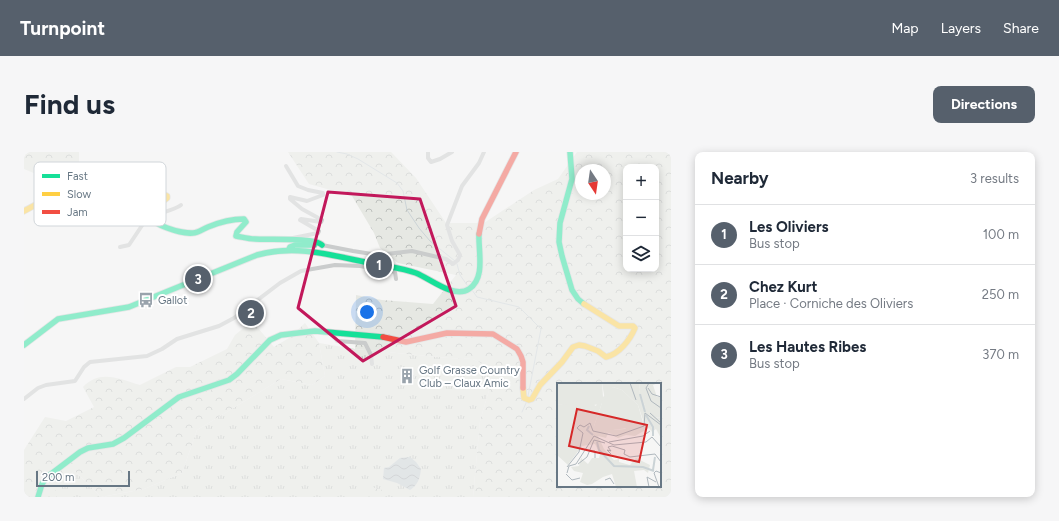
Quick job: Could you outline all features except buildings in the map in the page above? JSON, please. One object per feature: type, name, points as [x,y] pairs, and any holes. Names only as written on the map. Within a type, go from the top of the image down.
[{"type":"street","points":[[428,152],[428,158],[431,162],[452,152]]},
{"type":"street","points":[[289,249],[294,245],[322,245],[378,255],[412,252],[446,259],[453,264],[458,260],[460,255],[452,241],[447,225],[462,186],[480,163],[484,152]]},
{"type":"street","points":[[24,344],[36,337],[58,319],[129,307],[257,255],[272,251],[289,249],[308,250],[398,268],[416,273],[450,291],[462,292],[469,289],[473,285],[479,275],[479,236],[482,219],[516,152]]},
{"type":"street","points":[[38,497],[42,484],[47,477],[80,452],[88,448],[114,444],[179,397],[229,380],[274,338],[281,335],[302,332],[333,332],[376,336],[406,342],[447,333],[493,334],[517,349],[521,356],[523,362],[523,393],[526,399],[532,399],[540,385],[562,362],[573,347],[579,345],[585,346],[598,351],[606,357],[612,355],[630,338],[635,328],[633,326],[619,326],[576,299],[572,292],[562,256],[559,231],[571,182],[572,168],[570,152]]},
{"type":"street","points":[[164,226],[167,228],[194,232],[236,218],[244,219],[246,222],[238,230],[236,236],[253,239],[290,238],[318,233],[319,231],[300,220],[321,222],[322,220],[302,209],[290,199],[290,197],[307,201],[323,195],[323,193],[298,186],[286,166]]},
{"type":"street","points":[[166,211],[181,205]]},
{"type":"street","points":[[24,211],[34,206]]},
{"type":"street","points":[[120,247],[129,245],[142,226]]},
{"type":"street","points":[[290,238],[318,242],[322,245]]},
{"type":"street","points":[[24,399],[38,388],[46,385],[75,381],[84,366],[90,362],[147,356],[162,349],[176,339],[219,326],[234,318],[280,283],[301,271],[335,265],[371,268],[379,265]]},
{"type":"street","points":[[379,265],[381,269],[395,272],[396,279]]},
{"type":"street","points":[[333,332],[333,336],[337,341],[364,343],[371,355],[372,364]]},
{"type":"highlighted area","points":[[328,192],[420,199],[456,306],[363,361],[298,308]]},
{"type":"green space","points":[[24,152],[79,152],[79,162],[34,162],[34,173],[24,169]]},
{"type":"green space","points":[[288,152],[391,152],[416,178],[446,223],[484,223],[534,190],[558,179],[577,152],[671,152],[671,497],[473,497],[480,421],[492,380],[485,365],[473,359],[355,349],[356,295],[382,300],[433,304],[456,275],[398,263],[380,248],[374,233],[352,196],[309,184]]},
{"type":"green space","points":[[252,321],[274,347],[289,338],[305,323],[319,343],[325,376],[312,385],[281,379],[197,430],[182,473],[144,489],[101,497],[75,471],[56,483],[56,497],[24,497],[24,450],[45,417],[66,421],[94,407],[83,387],[89,382],[96,378],[110,377],[140,385],[176,367],[190,367],[227,349],[235,335]]},
{"type":"green space","name":"Golf Grasse Country Club – Claux Amic","points":[[319,343],[355,349],[473,359],[485,365],[492,380],[480,421],[473,497],[102,497],[144,489],[182,473],[197,430],[281,379],[312,385],[325,376]]},
{"type":"green space","points":[[75,471],[101,497],[56,497],[56,483]]},
{"type":"green space","points":[[372,487],[382,490],[381,497],[354,497],[366,489]]},
{"type":"water","points":[[410,457],[421,469],[418,481],[413,488],[410,490],[397,483],[383,479],[384,468],[389,467],[400,458]]},
{"type":"waterway","points":[[337,152],[347,154],[358,159],[397,183],[403,191],[407,210],[419,228],[430,241],[455,261]]},
{"type":"waterway","points":[[457,264],[460,275],[467,285]]},
{"type":"waterway","points":[[472,290],[477,297],[519,307],[541,329],[528,396]]},
{"type":"waterway","points":[[522,412],[527,401]]},
{"type":"traffic: fast","points":[[570,152],[572,179],[560,223],[559,242],[572,290],[578,299],[584,304]]},
{"type":"traffic: fast","points":[[162,226],[182,232],[195,233],[221,222],[244,219],[246,222],[237,232],[236,236],[252,239],[290,239],[310,241],[318,242],[322,245]]},
{"type":"traffic: fast","points":[[24,345],[58,319],[129,307],[257,255],[272,252],[316,252],[400,269],[416,273],[450,290],[456,292],[463,291],[469,289],[478,278],[480,264],[479,234]]},
{"type":"traffic: fast","points":[[289,249],[295,245],[314,245]]},
{"type":"traffic: fast","points":[[38,497],[42,484],[47,477],[80,452],[88,448],[113,444],[124,438],[179,397],[229,380],[237,374],[270,340],[281,335],[315,331],[383,337]]},
{"type":"traffic: slow","points":[[166,196],[166,199]]},
{"type":"traffic: slow","points":[[24,211],[34,206]]},
{"type":"traffic: slow","points":[[523,388],[524,398],[529,400],[532,399],[540,385],[562,362],[573,347],[579,345],[585,346],[598,351],[606,357],[620,350],[627,342],[635,328],[633,326],[619,326],[584,304]]},
{"type":"traffic: jam","points":[[479,234],[482,219],[516,152]]},
{"type":"traffic: jam","points":[[383,337],[406,342],[447,333],[493,334],[517,349],[521,356],[523,362],[523,388]]},
{"type":"place","name":"Les Oliviers","points":[[379,265]]},
{"type":"place","name":"Les Hautes Ribes","points":[[198,279]]},
{"type":"place","name":"Gallot","points":[[146,300]]},
{"type":"place","name":"Chez Kurt","points":[[251,313]]},
{"type":"place","name":"Golf Grasse Country Club – Claux Amic","points":[[407,376]]}]
